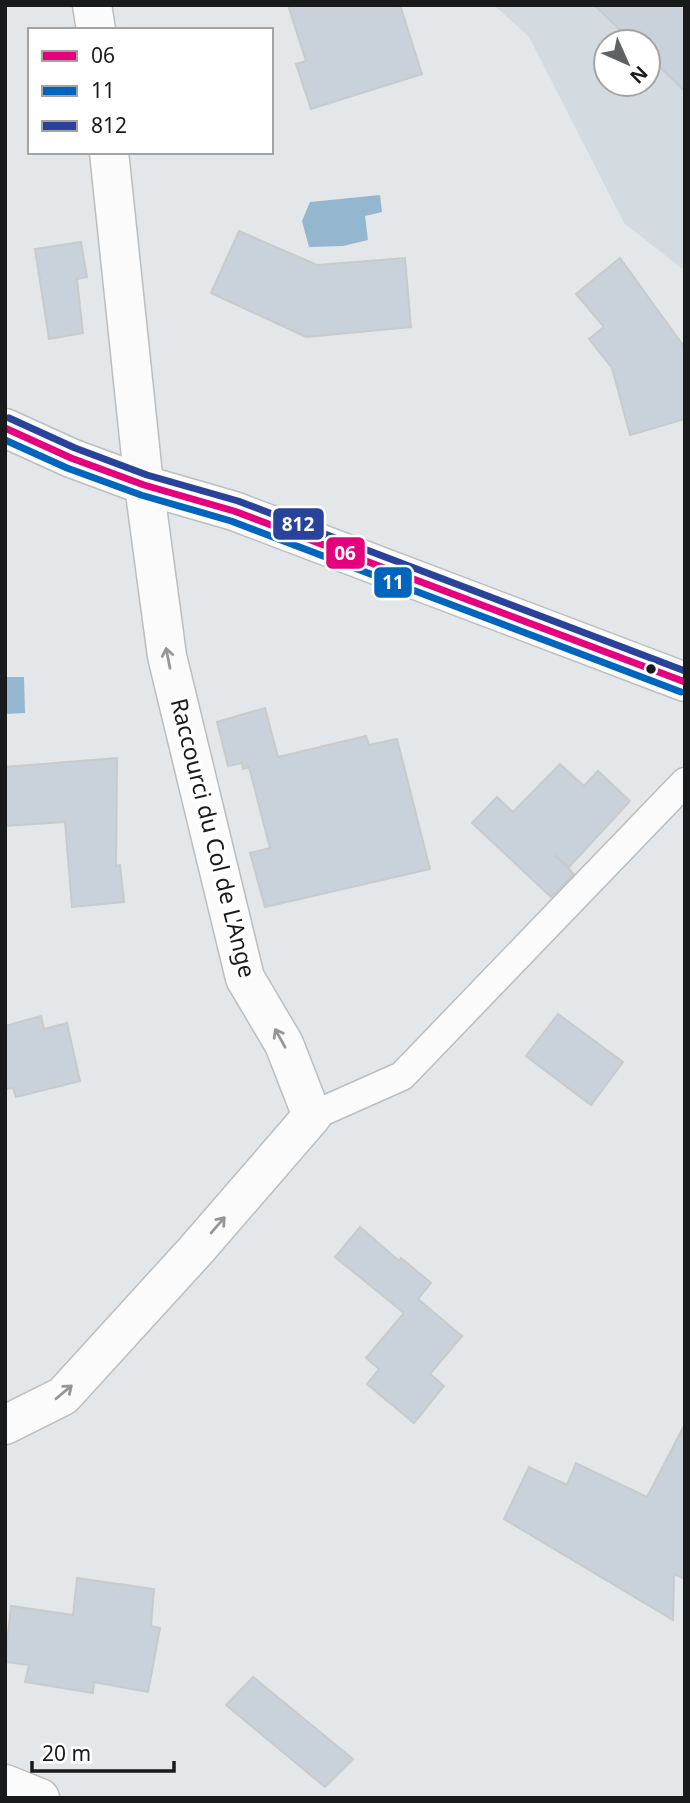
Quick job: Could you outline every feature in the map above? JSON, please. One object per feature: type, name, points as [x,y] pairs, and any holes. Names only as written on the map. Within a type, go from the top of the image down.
[{"type":"street","points":[[92,5],[96,28]]},
{"type":"street","name":"Raccourci du Col de L'Ange","points":[[109,154],[144,485],[167,656],[245,978],[284,1044],[312,1116]]},
{"type":"street","points":[[5,428],[144,485],[234,511],[685,682]]},
{"type":"street","points":[[5,1425],[63,1395],[197,1249],[312,1116]]},
{"type":"street","points":[[5,1784],[40,1798]]},
{"type":"lane","points":[[312,1116],[402,1076],[685,782]]},
{"type":"shaded area","points":[[494,5],[685,5],[685,271],[624,223],[529,37]]},
{"type":"water","points":[[380,195],[382,212],[365,216],[368,240],[343,246],[309,247],[302,221],[310,202]]},
{"type":"water","points":[[5,677],[24,677],[25,713],[5,714]]},
{"type":"building","points":[[288,5],[400,5],[422,74],[311,109],[296,64],[306,61]]},
{"type":"building","points":[[594,5],[685,5],[685,91],[662,69],[662,28],[618,28]]},
{"type":"building","points":[[239,231],[317,265],[405,258],[411,327],[306,337],[211,293]]},
{"type":"building","points":[[81,242],[87,277],[77,279],[83,333],[49,339],[35,249]]},
{"type":"building","points":[[620,258],[685,348],[685,419],[630,435],[612,368],[589,339],[604,327],[576,294]]},
{"type":"building","points":[[265,708],[278,757],[366,736],[369,745],[397,739],[430,869],[265,907],[250,853],[270,848],[249,767],[243,769],[242,763],[228,766],[217,722]]},
{"type":"building","points":[[117,758],[116,866],[120,865],[124,902],[72,907],[65,822],[5,826],[5,767]]},
{"type":"building","points":[[560,764],[584,786],[598,771],[630,801],[569,867],[555,855],[574,874],[551,897],[472,823],[497,797],[513,812]]},
{"type":"building","points":[[558,1014],[623,1062],[591,1105],[526,1056]]},
{"type":"building","points":[[41,1016],[44,1029],[67,1023],[80,1081],[16,1097],[13,1088],[5,1089],[5,1026]]},
{"type":"building","points":[[360,1227],[399,1261],[401,1258],[431,1283],[418,1299],[462,1336],[430,1374],[444,1386],[414,1423],[367,1384],[379,1369],[366,1358],[404,1313],[335,1257]]},
{"type":"building","points":[[685,1424],[685,1579],[674,1574],[673,1620],[504,1519],[529,1467],[567,1485],[576,1463],[647,1497]]},
{"type":"building","points":[[77,1578],[154,1589],[151,1626],[160,1628],[148,1692],[94,1682],[93,1693],[25,1682],[29,1665],[5,1662],[11,1606],[73,1615]]},
{"type":"building","points":[[253,1677],[353,1759],[325,1787],[226,1705]]},
{"type":"transit line","name":"812","points":[[9,418],[75,448],[147,475],[238,501],[685,671]]},
{"type":"transit line","name":"06","points":[[5,428],[71,458],[144,485],[234,511],[685,682]]},
{"type":"transit line","name":"11","points":[[5,440],[67,468],[141,495],[231,521],[681,692]]}]
